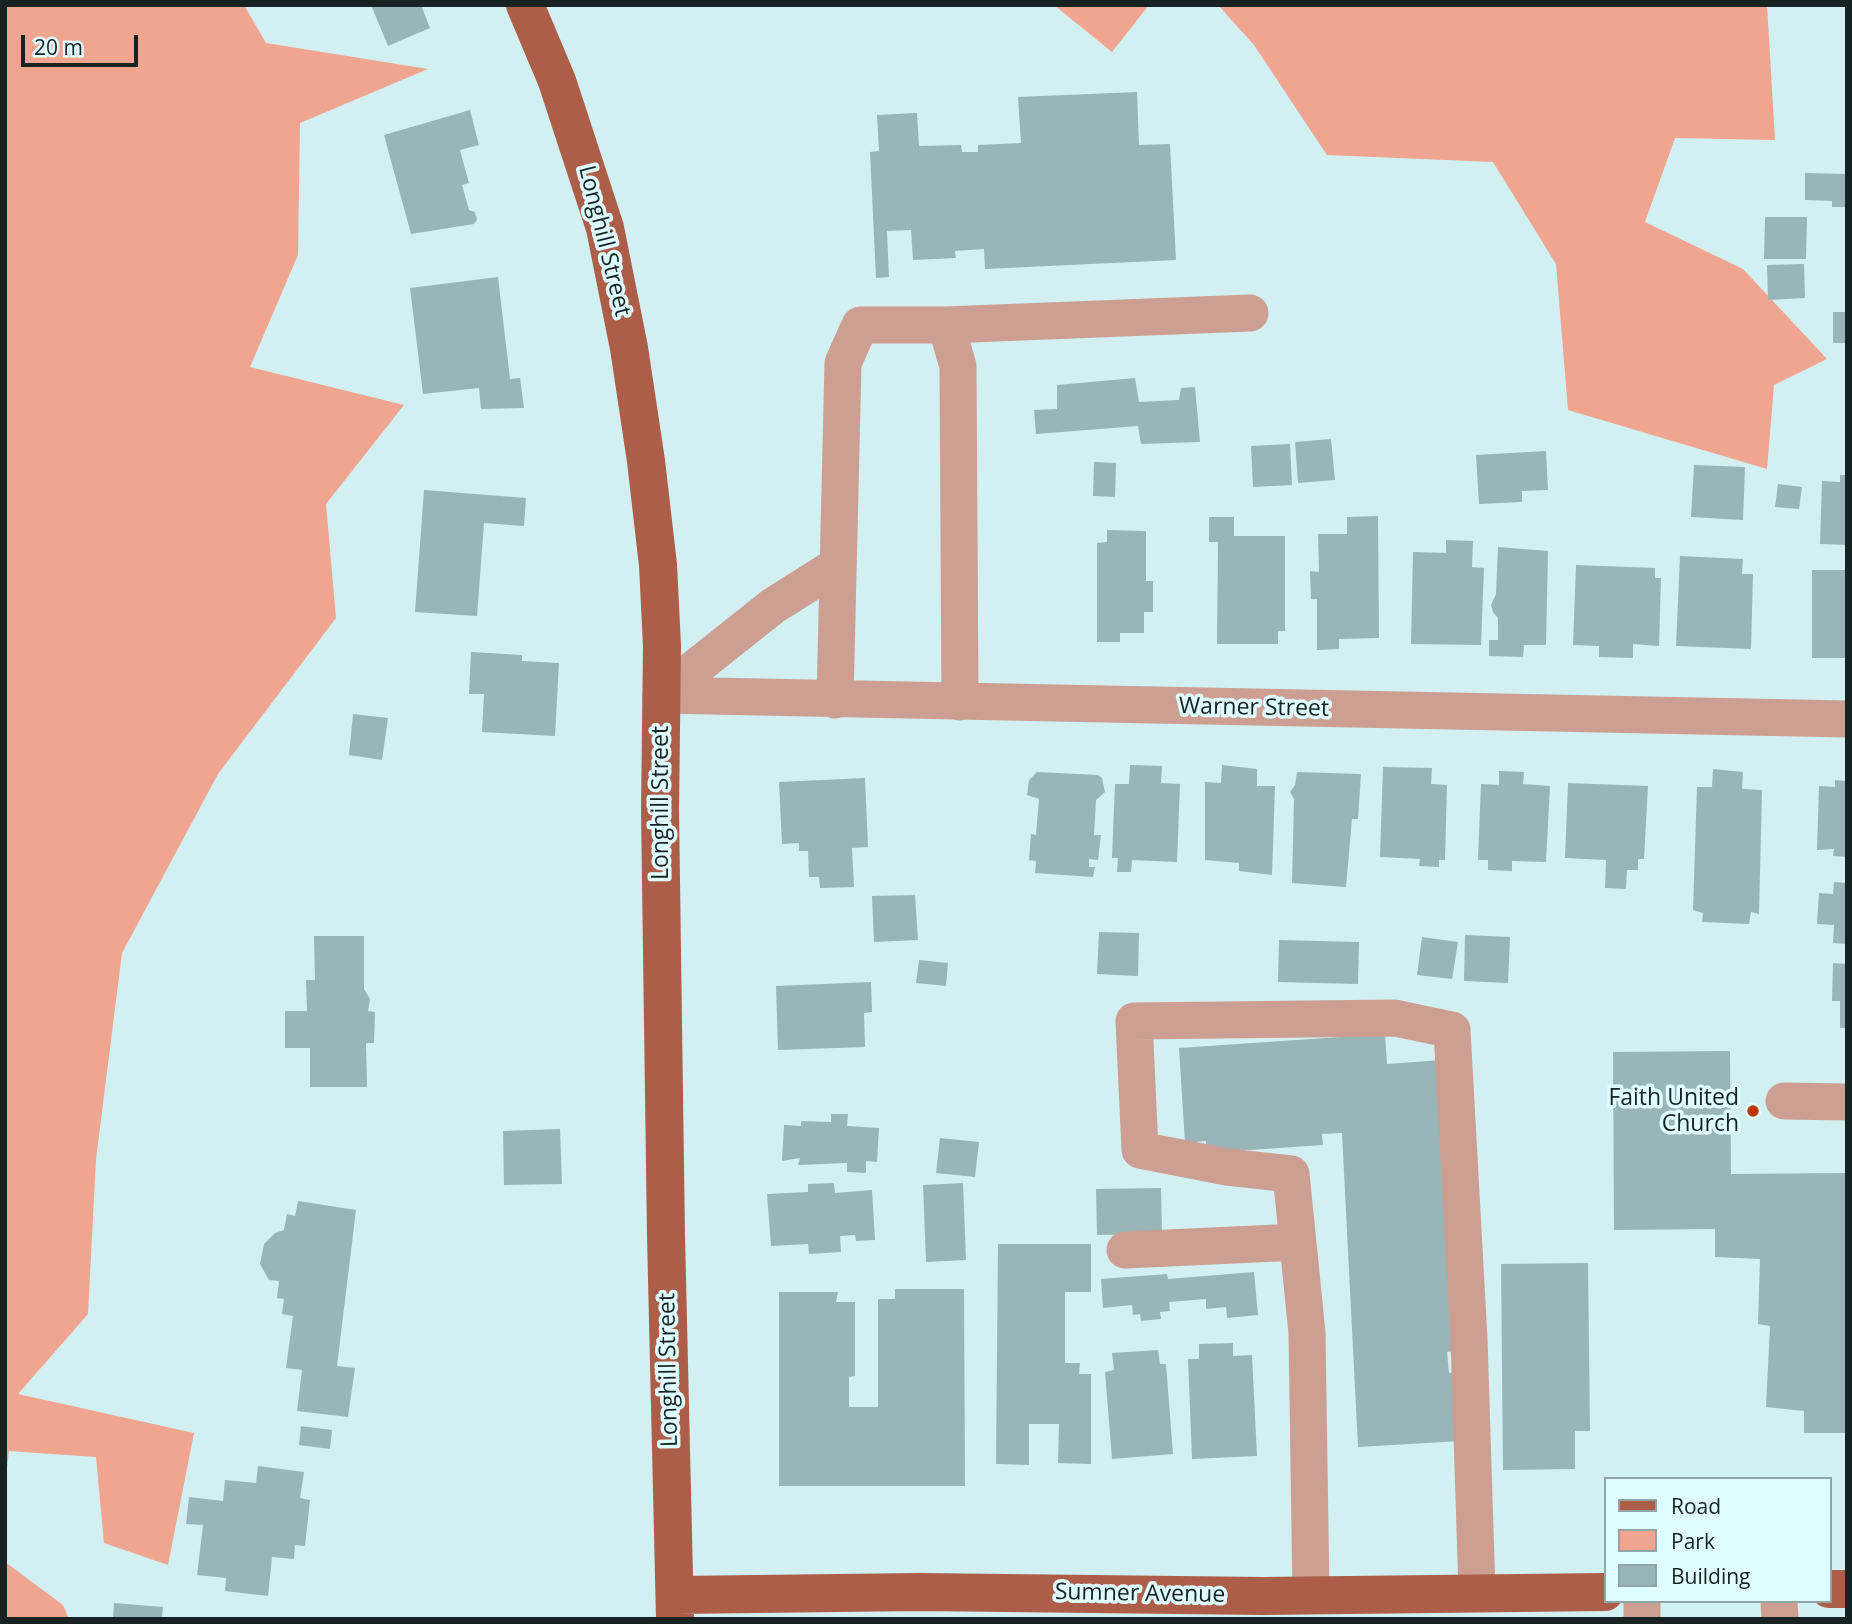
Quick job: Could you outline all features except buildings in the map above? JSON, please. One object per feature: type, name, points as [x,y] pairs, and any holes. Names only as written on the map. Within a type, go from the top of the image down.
[{"type":"main road","name":"Longhill Street","points":[[525,5],[557,81],[605,228],[618,288],[653,513],[659,579],[666,1222],[675,1607]]},
{"type":"main road","name":"Sumner Avenue","points":[[675,1607],[920,1592],[1263,1607],[1311,1595],[1604,1592]]},
{"type":"street","points":[[835,700],[843,363],[860,325],[946,325],[1250,313]]},
{"type":"street","points":[[946,325],[958,366],[960,702]]},
{"type":"street","points":[[661,695],[773,606],[838,565]]},
{"type":"street","name":"Warner Street","points":[[661,695],[1847,719]]},
{"type":"street","points":[[1311,1595],[1307,1333],[1291,1174],[1227,1167],[1140,1150],[1134,1021],[1395,1018],[1452,1030],[1469,1339],[1477,1593]]},
{"type":"street","points":[[1784,1101],[1847,1102]]},
{"type":"street","points":[[1125,1250],[1298,1242]]},
{"type":"green space","points":[[5,5],[244,5],[266,43],[428,69],[300,123],[298,255],[250,367],[404,405],[326,504],[336,618],[218,774],[122,953],[96,1159],[88,1314],[18,1394],[194,1433],[168,1565],[104,1543],[96,1457],[9,1451],[5,1484]]},
{"type":"green space","points":[[1054,5],[1149,5],[1112,52]]},
{"type":"green space","points":[[1218,5],[1767,5],[1775,140],[1675,138],[1645,222],[1743,269],[1827,359],[1774,385],[1767,469],[1568,410],[1556,264],[1493,162],[1327,155],[1254,45]]},
{"type":"green space","points":[[5,1562],[63,1605],[69,1619],[5,1619]]},
{"type":"place","name":"Faith United Church","points":[[1753,1111]]}]
